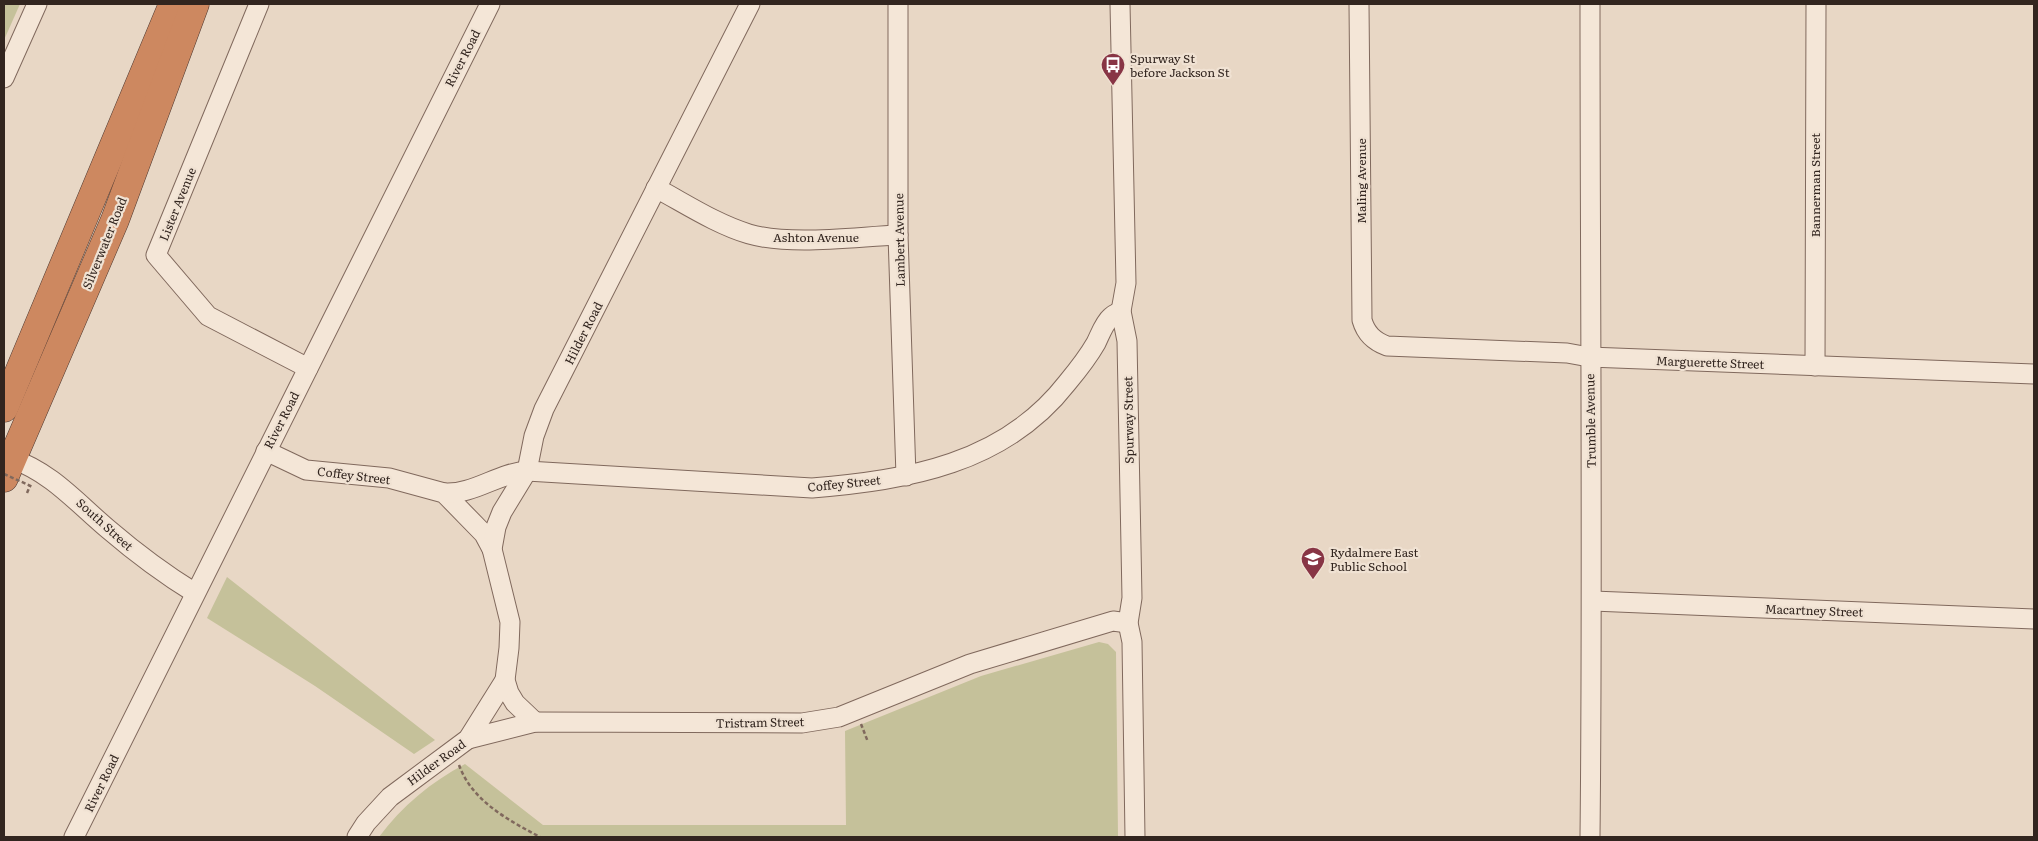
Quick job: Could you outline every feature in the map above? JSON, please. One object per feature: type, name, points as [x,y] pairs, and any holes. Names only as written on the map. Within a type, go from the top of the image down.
[{"type":"highway","points":[[117,136],[138,48],[152,4]]},
{"type":"highway","points":[[4,408],[173,4]]},
{"type":"highway","name":"Silverwater Road","points":[[6,471],[115,220],[195,4]]},
{"type":"highway","points":[[115,220],[136,194],[215,4]]},
{"type":"street","points":[[4,78],[37,4]]},
{"type":"street","name":"Lister Avenue","points":[[259,4],[156,255],[208,316],[308,368]]},
{"type":"street","name":"River Road","points":[[74,837],[490,4]]},
{"type":"street","name":"Hilder Road","points":[[357,837],[366,823],[390,797],[461,744],[505,680],[510,648],[510,622],[492,549],[496,527],[502,512],[527,471],[534,436],[544,409],[750,4]]},
{"type":"street","name":"Lambert Avenue","points":[[898,4],[898,235],[906,476]]},
{"type":"street","name":"Spurway Street","points":[[1120,4],[1126,282],[1121,311],[1127,341],[1132,598],[1128,623],[1132,642],[1135,837]]},
{"type":"street","name":"Maling Avenue","points":[[1359,4],[1362,320],[1364,329],[1370,336],[1387,346]]},
{"type":"street","name":"Trumble Avenue","points":[[1590,4],[1589,357],[1593,601],[1590,837]]},
{"type":"street","name":"Bannerman Street","points":[[1815,366],[1816,4]]},
{"type":"street","name":"Ashton Avenue","points":[[656,188],[727,226],[750,234],[794,239],[898,235]]},
{"type":"street","name":"Coffey Street","points":[[266,451],[306,470],[389,478],[444,493],[463,491],[510,474],[527,471],[812,488],[860,484],[906,476],[964,460],[996,445],[1034,417],[1067,384],[1094,345],[1108,320],[1121,311]]},
{"type":"street","name":"Marguerette Street","points":[[1387,346],[1567,353],[1589,357],[2034,374]]},
{"type":"street","name":"South Street","points":[[6,471],[26,464],[67,490],[107,528],[147,561],[196,593]]},
{"type":"street","points":[[444,493],[484,534],[492,549]]},
{"type":"street","name":"Macartney Street","points":[[1593,601],[2034,619]]},
{"type":"street","name":"Tristram Street","points":[[461,744],[535,722],[802,723],[839,717],[970,664],[1010,650],[1113,621],[1128,623]]},
{"type":"street","points":[[505,680],[509,694],[515,703],[535,722]]},
{"type":"path","points":[[6,471],[31,486],[27,492]]},
{"type":"path","points":[[860,723],[868,742]]},
{"type":"path","points":[[461,744],[463,776],[480,797],[502,817],[540,837]]},
{"type":"shaded area","points":[[4,4],[20,4],[4,40]]},
{"type":"shaded area","points":[[227,577],[435,740],[414,754],[315,686],[207,618]]},
{"type":"shaded area","points":[[1099,642],[1108,644],[1116,652],[1118,837],[379,837],[407,805],[440,779],[465,764],[543,825],[846,825],[845,731],[981,676]]},
{"type":"place","name":"Spurway St before Jackson St","points":[[1113,86]]},
{"type":"place","name":"Rydalmere East Public School","points":[[1313,580]]}]
